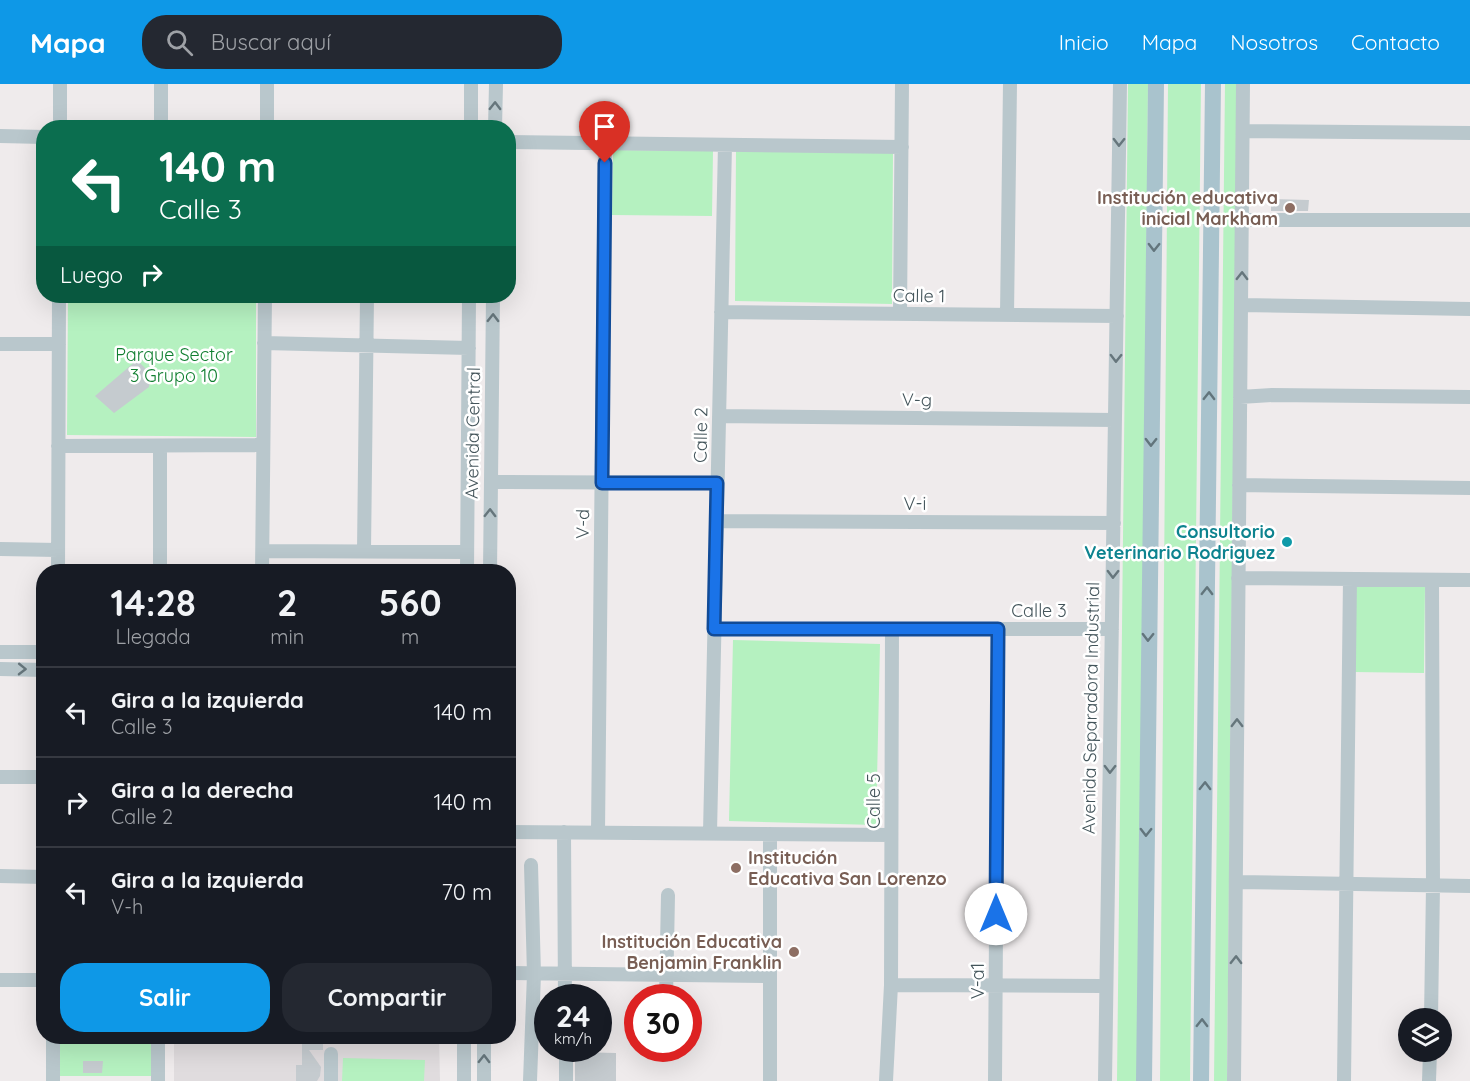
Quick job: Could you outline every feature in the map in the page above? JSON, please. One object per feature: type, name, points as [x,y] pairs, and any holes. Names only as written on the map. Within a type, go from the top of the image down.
[{"type":"main road","points":[[1143,1081],[1156,84]]},
{"type":"main road","points":[[1201,1081],[1213,84]]},
{"type":"street","points":[[60,84],[60,120]]},
{"type":"street","points":[[161,120],[162,84]]},
{"type":"street","points":[[267,84],[267,120]]},
{"type":"street","points":[[471,84],[471,120]]},
{"type":"street","points":[[495,120],[496,84]]},
{"type":"street","points":[[900,314],[902,84]]},
{"type":"street","points":[[1007,315],[1010,84]]},
{"type":"street","name":"Avenida Separadora Industrial","points":[[1105,1081],[1120,84]]},
{"type":"street","points":[[1234,1081],[1243,84]]},
{"type":"street","points":[[1243,131],[1470,133]]},
{"type":"street","points":[[0,136],[36,137]]},
{"type":"street","points":[[516,142],[902,147]]},
{"type":"street","name":"V-d","points":[[598,832],[605,144]]},
{"type":"street","name":"Calle 2","points":[[710,833],[725,145]]},
{"type":"street","points":[[1242,220],[1470,220]]},
{"type":"street","points":[[58,564],[59,303]]},
{"type":"street","points":[[262,564],[265,303]]},
{"type":"street","points":[[364,551],[367,303]]},
{"type":"street","name":"Avenida Central","points":[[467,564],[469,303]]},
{"type":"street","name":"Avenida Central","points":[[490,564],[493,303]]},
{"type":"street","points":[[1241,305],[1470,309]]},
{"type":"street","name":"Calle 1","points":[[721,312],[1117,316]]},
{"type":"street","points":[[264,343],[469,348]]},
{"type":"street","points":[[0,344],[59,344]]},
{"type":"street","points":[[1240,398],[1272,395],[1470,397]]},
{"type":"street","name":"V-g","points":[[719,416],[1115,420]]},
{"type":"street","points":[[58,446],[263,445]]},
{"type":"street","points":[[160,446],[160,564]]},
{"type":"street","points":[[491,482],[717,483]]},
{"type":"street","points":[[1239,485],[1470,488]]},
{"type":"street","name":"V-i","points":[[716,521],[1114,523]]},
{"type":"street","points":[[0,549],[58,550]]},
{"type":"street","points":[[262,551],[467,552]]},
{"type":"street","points":[[1238,578],[1470,580]]},
{"type":"street","points":[[1344,1081],[1350,579]]},
{"type":"street","points":[[1431,1008],[1434,886],[1432,580]]},
{"type":"street","name":"Calle 3","points":[[714,629],[1112,629]]},
{"type":"street","name":"Calle 5","points":[[886,1081],[891,985],[892,629]]},
{"type":"street","name":"V-a1","points":[[995,1081],[998,629]]},
{"type":"street","points":[[0,652],[36,652]]},
{"type":"street","points":[[0,669],[36,670]]},
{"type":"street","points":[[0,777],[36,777]]},
{"type":"street","points":[[516,831],[891,835]]},
{"type":"street","points":[[564,832],[565,984]]},
{"type":"street","points":[[770,834],[770,1081]]},
{"type":"street","points":[[530,1081],[534,974],[531,865]]},
{"type":"street","points":[[0,876],[36,877]]},
{"type":"street","points":[[1237,882],[1345,886],[1470,886]]},
{"type":"street","points":[[667,984],[668,896]]},
{"type":"street","points":[[516,973],[770,976]]},
{"type":"street","points":[[0,980],[36,980]]},
{"type":"street","points":[[891,985],[1101,986]]},
{"type":"street","points":[[52,1081],[53,1044]]},
{"type":"street","points":[[158,1044],[158,1081]]},
{"type":"street","points":[[464,1044],[464,1081]]},
{"type":"street","points":[[484,1044],[484,1081]]},
{"type":"street","points":[[331,1054],[332,1081]]},
{"type":"street","points":[[566,1062],[566,1081]]},
{"type":"street","points":[[1430,1062],[1430,1081]]},
{"type":"shaded area","points":[[174,1044],[439,1044],[440,1081],[174,1081]]},
{"type":"green space","points":[[1128,84],[1148,84],[1139,1081],[1117,1081]]},
{"type":"green space","points":[[1168,84],[1201,84],[1190,1081],[1160,1081]]},
{"type":"green space","points":[[1225,84],[1237,84],[1227,1081],[1214,1081]]},
{"type":"green space","points":[[613,150],[713,151],[712,216],[612,215]]},
{"type":"green space","points":[[736,150],[893,153],[892,304],[735,301]]},
{"type":"green space","name":"Parque Sector 3 Grupo 10","points":[[68,303],[256,303],[256,437],[67,435]]},
{"type":"green space","points":[[1355,586],[1425,587],[1424,673],[1354,672]]},
{"type":"green space","points":[[733,640],[880,644],[876,825],[729,821]]},
{"type":"green space","points":[[60,1044],[151,1044],[152,1076],[60,1076]]},
{"type":"green space","points":[[343,1058],[425,1060],[424,1081],[342,1081]]},
{"type":"building","points":[[1271,199],[1309,200],[1308,211],[1271,211]]},
{"type":"building","points":[[137,360],[151,374],[149,387],[114,413],[95,396]]},
{"type":"building","points":[[302,1044],[323,1044],[323,1050],[309,1050],[321,1067],[317,1081],[296,1081],[296,1065],[302,1065]]},
{"type":"building","points":[[612,1053],[616,1053],[616,1081],[575,1081],[575,1062],[612,1062]]},
{"type":"building","points":[[83,1061],[103,1061],[102,1073],[83,1073]]},
{"type":"place","name":"Institución educativa inicial Markham","points":[[1290,208]]},
{"type":"place","name":"Consultorio Veterinario Rodriguez","points":[[1287,542]]},
{"type":"place","name":"Institución Educativa San Lorenzo","points":[[736,868]]},
{"type":"place","name":"Institución Educativa Benjamin Franklin","points":[[794,952]]},
{"type":"route","points":[[605,163],[602,483],[717,483],[714,629],[998,629],[996,914]]}]
